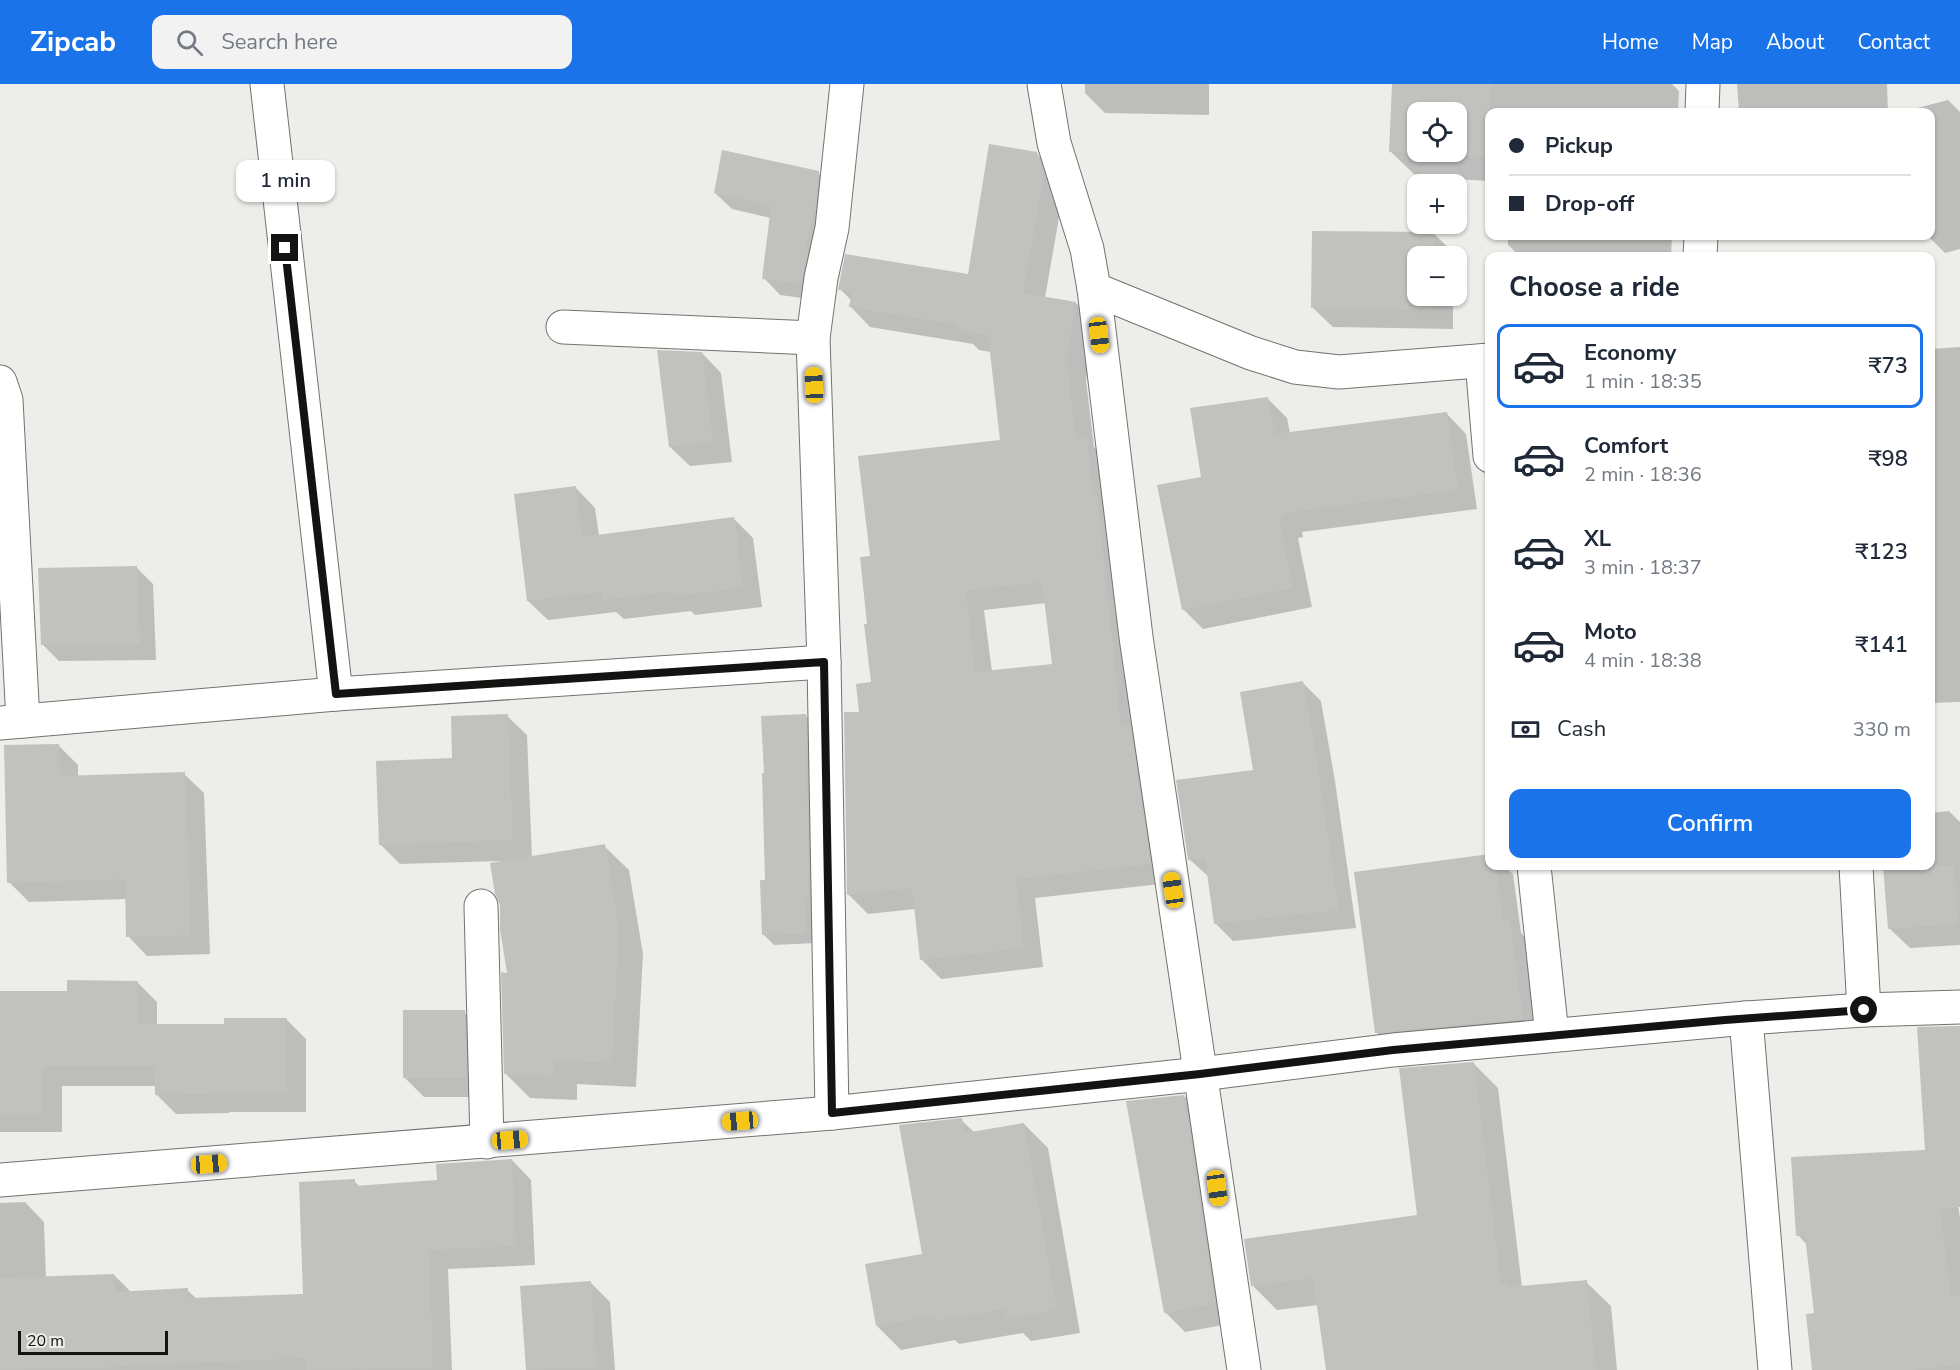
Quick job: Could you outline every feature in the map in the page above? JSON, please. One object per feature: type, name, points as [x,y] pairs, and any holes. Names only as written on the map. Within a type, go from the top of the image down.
[{"type":"street","points":[[267,84],[336,694]]},
{"type":"street","points":[[832,1113],[824,662],[813,338],[821,278],[832,228],[847,84]]},
{"type":"street","points":[[1044,84],[1054,143],[1087,249],[1094,289],[1136,637],[1244,1370]]},
{"type":"street","points":[[1702,108],[1703,84]]},
{"type":"street","points":[[1094,289],[1251,353],[1294,367],[1339,372],[1485,361]]},
{"type":"street","points":[[563,327],[813,338]]},
{"type":"street","points":[[0,381],[6,400],[11,722],[336,694],[824,662]]},
{"type":"street","points":[[1534,870],[1552,1035]]},
{"type":"street","points":[[1856,870],[1864,1010]]},
{"type":"street","points":[[481,906],[487,1142]]},
{"type":"street","points":[[0,1180],[832,1113],[1200,1074],[1393,1050],[1552,1035],[1746,1018],[1864,1010],[1960,1007]]},
{"type":"street","points":[[1746,1018],[1775,1370]]},
{"type":"building","points":[[1392,84],[1490,84],[1490,108],[1485,108],[1485,157],[1467,156],[1467,102],[1407,102],[1407,153],[1389,152]]},
{"type":"building","points":[[989,144],[1037,152],[1044,173],[1023,293],[1076,302],[1067,359],[1076,439],[1087,438],[1093,496],[1097,495],[1121,727],[1130,725],[1151,864],[1016,879],[1024,948],[920,960],[912,888],[847,895],[844,712],[859,712],[856,684],[871,682],[864,624],[867,624],[860,557],[870,556],[858,456],[1000,440],[988,335],[958,330],[958,325],[849,307],[852,291],[838,290],[845,254],[968,274]],"holes":[[[1042,582],[1052,664],[975,672],[966,591]]]},
{"type":"building","points":[[722,150],[819,171],[801,284],[762,279],[771,206],[714,193]]},
{"type":"building","points":[[1312,231],[1435,234],[1434,246],[1407,246],[1407,306],[1434,306],[1434,310],[1311,308]]},
{"type":"building","points":[[657,350],[702,352],[713,442],[669,447]]},
{"type":"building","points":[[1268,397],[1274,434],[1447,412],[1458,490],[1283,513],[1284,518],[1279,518],[1293,588],[1182,610],[1157,485],[1201,477],[1190,408]]},
{"type":"building","points":[[576,486],[582,537],[734,517],[743,588],[674,596],[673,591],[603,600],[602,592],[527,601],[514,494]]},
{"type":"building","points":[[137,566],[140,644],[41,645],[38,568]]},
{"type":"building","points":[[1303,681],[1339,910],[1214,924],[1205,858],[1188,860],[1176,780],[1253,770],[1240,692]]},
{"type":"building","points":[[508,714],[513,840],[379,845],[376,761],[452,758],[451,716]]},
{"type":"building","points":[[806,714],[809,899],[806,900],[807,934],[762,935],[760,880],[765,880],[761,716]]},
{"type":"building","points":[[59,744],[60,776],[185,772],[191,935],[126,937],[125,879],[7,883],[4,745]]},
{"type":"building","points":[[605,844],[619,929],[612,1063],[553,1060],[553,1076],[504,1074],[501,972],[507,973],[500,929],[500,905],[495,894],[490,863]]},
{"type":"building","points":[[1485,855],[1485,870],[1497,870],[1503,921],[1510,920],[1523,1019],[1375,1033],[1354,872]]},
{"type":"building","points":[[1935,866],[1954,866],[1958,924],[1888,929],[1883,870],[1935,870]]},
{"type":"building","points":[[67,980],[138,981],[137,1024],[224,1024],[224,1018],[287,1018],[287,1093],[155,1095],[155,1066],[43,1066],[43,1113],[0,1113],[0,991],[67,991]]},
{"type":"building","points":[[403,1010],[465,1010],[467,1078],[403,1078]]},
{"type":"building","points":[[1960,1026],[1960,1207],[1940,1208],[1951,1297],[1960,1296],[1960,1365],[1912,1370],[1812,1370],[1806,1314],[1814,1313],[1805,1236],[1796,1236],[1791,1157],[1925,1150],[1917,1027]]},
{"type":"building","points":[[1474,1062],[1501,1284],[1509,1283],[1510,1287],[1587,1280],[1596,1370],[1326,1370],[1313,1278],[1251,1286],[1244,1239],[1417,1215],[1399,1068]]},
{"type":"building","points":[[1184,1095],[1215,1304],[1164,1313],[1126,1101]]},
{"type":"building","points":[[962,1118],[965,1133],[1024,1123],[1057,1310],[1006,1318],[1004,1309],[934,1321],[933,1316],[876,1326],[865,1264],[922,1254],[899,1125]]},
{"type":"building","points":[[512,1159],[516,1246],[429,1250],[433,1368],[306,1370],[306,1358],[0,1370],[0,1278],[114,1274],[115,1292],[188,1288],[188,1298],[303,1294],[299,1182],[355,1179],[355,1186],[437,1180],[436,1164]]},
{"type":"building","points":[[591,1281],[597,1368],[526,1370],[520,1286]]},
{"type":"route","points":[[285,248],[336,694],[824,662],[832,1113],[1200,1074],[1393,1050],[1864,1010]]}]
